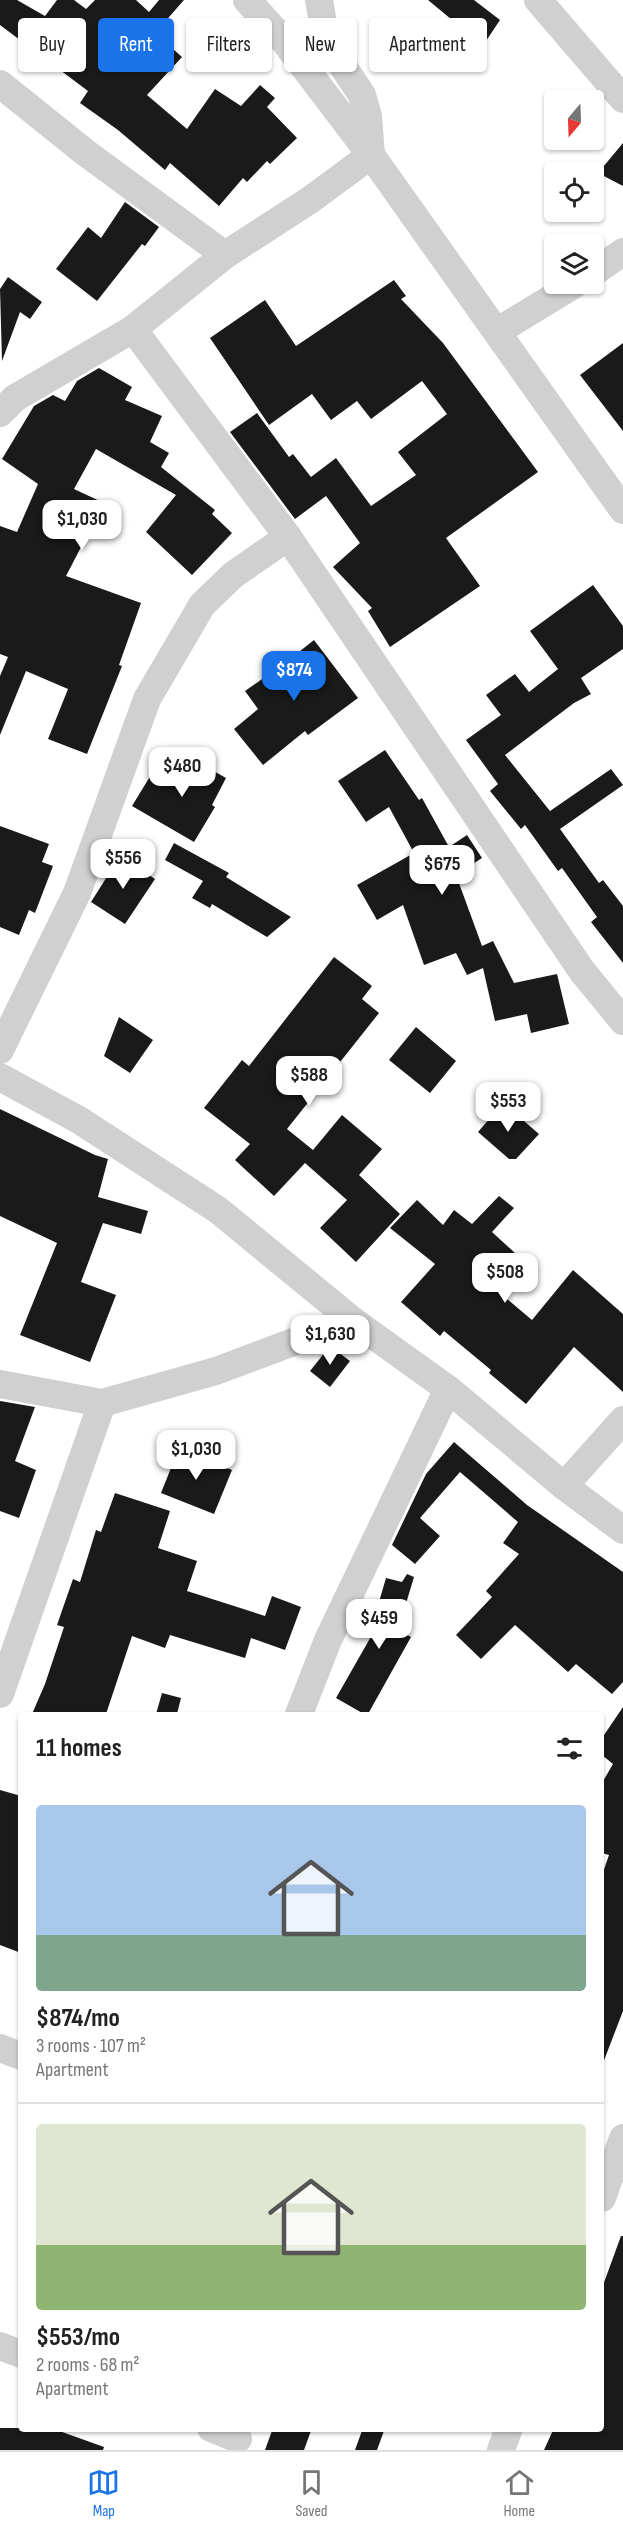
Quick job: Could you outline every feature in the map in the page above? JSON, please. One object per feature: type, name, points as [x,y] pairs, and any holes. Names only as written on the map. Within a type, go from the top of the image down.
[{"type":"street","points":[[247,0],[285,42],[372,155],[623,510]]},
{"type":"street","points":[[319,0],[326,41],[362,95],[368,116],[372,155]]},
{"type":"street","points":[[538,0],[623,99]]},
{"type":"street","points":[[0,84],[86,153],[225,255]]},
{"type":"street","points":[[0,413],[15,398],[133,329],[225,255],[310,200],[372,155]]},
{"type":"street","points":[[604,265],[623,252]]},
{"type":"street","points":[[498,331],[559,294]]},
{"type":"street","points":[[133,329],[288,537],[582,971],[623,1021]]},
{"type":"street","points":[[0,1050],[77,893],[147,699],[202,605],[233,576],[288,537]]},
{"type":"street","points":[[0,1077],[79,1120],[218,1210],[352,1320],[448,1389],[564,1485],[623,1530]]},
{"type":"street","points":[[0,1384],[102,1403],[216,1371],[352,1320]]},
{"type":"street","points":[[300,1712],[328,1640],[448,1389]]},
{"type":"street","points":[[0,1694],[102,1403]]},
{"type":"street","points":[[564,1485],[623,1420]]},
{"type":"street","points":[[0,2048],[18,2055]]},
{"type":"street","points":[[610,2191],[623,2138]]},
{"type":"street","points":[[0,2346],[18,2353]]},
{"type":"street","points":[[221,2432],[238,2439]]},
{"type":"street","points":[[501,2450],[508,2432]]},
{"type":"building","points":[[0,0],[17,0],[45,16],[57,0],[74,0],[86,9],[95,0],[136,0],[149,12],[159,0],[184,0],[168,18],[98,18],[98,72],[168,72],[147,95],[187,129],[215,89],[241,106],[260,85],[275,98],[267,107],[297,138],[270,164],[267,161],[247,182],[243,178],[219,206],[170,163],[165,170],[118,130],[80,103],[88,91],[63,72],[86,72],[86,18],[18,18],[18,38],[0,25]]},
{"type":"building","points":[[428,0],[474,0],[500,20],[487,40],[487,18],[450,18]]},
{"type":"building","points":[[174,50],[182,57],[174,66]]},
{"type":"building","points":[[623,143],[623,186],[604,176],[604,166]]},
{"type":"building","points":[[125,202],[159,227],[145,246],[142,244],[97,301],[56,269],[88,227],[101,238]]},
{"type":"building","points":[[8,277],[42,302],[30,319],[20,312],[2,361],[0,289]]},
{"type":"building","points":[[394,280],[406,296],[401,299],[443,343],[538,472],[446,538],[480,586],[390,647],[368,611],[372,608],[333,567],[360,543],[326,496],[295,519],[230,432],[257,413],[289,457],[293,454],[311,477],[336,458],[371,506],[416,475],[398,452],[447,414],[422,381],[371,419],[357,401],[331,420],[312,394],[269,425],[210,338],[265,300],[296,346]]},
{"type":"building","points":[[623,343],[623,431],[580,375]]},
{"type":"building","points":[[99,368],[132,387],[125,400],[162,416],[150,442],[169,453],[161,467],[215,510],[212,514],[232,533],[192,575],[146,532],[176,495],[96,449],[74,489],[104,503],[66,576],[141,603],[119,665],[122,666],[87,754],[48,739],[68,689],[26,671],[0,735],[0,676],[8,657],[0,654],[0,526],[17,532],[38,484],[2,459],[34,406],[53,395],[65,401],[77,381]]},
{"type":"building","points":[[593,585],[623,626],[623,649],[581,678],[591,694],[574,703],[505,755],[550,811],[611,769],[623,785],[560,829],[599,883],[603,880],[623,906],[623,963],[591,922],[597,917],[562,868],[558,871],[525,825],[521,829],[490,791],[498,784],[466,740],[501,715],[486,695],[515,674],[529,692],[558,669],[530,631]]},
{"type":"building","points":[[314,640],[358,698],[308,735],[305,731],[263,765],[234,729],[258,709],[245,691]]},
{"type":"building","points":[[385,750],[419,800],[422,798],[449,847],[467,835],[482,858],[456,875],[482,946],[493,941],[514,983],[557,974],[569,1024],[531,1033],[527,1014],[495,1021],[483,968],[467,975],[456,953],[424,965],[403,905],[377,920],[357,885],[414,853],[389,807],[366,822],[338,781]]},
{"type":"building","points":[[187,756],[226,778],[212,805],[215,807],[194,842],[132,806],[154,770],[173,782]]},
{"type":"building","points":[[0,826],[49,844],[42,862],[53,866],[35,913],[29,910],[19,935],[0,927]]},
{"type":"building","points":[[174,843],[229,873],[226,877],[291,917],[267,937],[212,904],[210,908],[192,898],[203,881],[165,860]]},
{"type":"building","points":[[120,856],[155,879],[125,924],[91,902]]},
{"type":"building","points":[[334,957],[372,986],[362,999],[379,1013],[287,1129],[313,1150],[342,1115],[382,1149],[359,1175],[400,1214],[356,1262],[320,1228],[347,1200],[305,1163],[274,1196],[235,1160],[250,1144],[204,1108],[242,1060],[249,1066]]},
{"type":"building","points":[[119,1017],[153,1040],[130,1073],[104,1056]]},
{"type":"building","points":[[416,1027],[456,1061],[430,1093],[389,1060]]},
{"type":"building","points":[[503,1103],[539,1134],[516,1159],[509,1159],[478,1132]]},
{"type":"building","points":[[0,1109],[95,1155],[108,1159],[98,1197],[148,1211],[141,1234],[103,1223],[81,1282],[116,1295],[90,1362],[20,1335],[57,1243],[0,1216]]},
{"type":"building","points":[[499,1196],[514,1208],[492,1232],[515,1253],[488,1283],[532,1320],[573,1270],[623,1314],[623,1392],[574,1347],[526,1404],[489,1373],[491,1370],[444,1331],[440,1336],[401,1302],[435,1264],[390,1228],[417,1200],[443,1225],[454,1210],[472,1224]]},
{"type":"building","points":[[330,1346],[350,1361],[330,1387],[310,1371]]},
{"type":"building","points":[[0,1401],[35,1407],[15,1461],[36,1470],[19,1518],[0,1511]]},
{"type":"building","points":[[454,1442],[527,1505],[623,1572],[623,1682],[612,1694],[576,1664],[568,1672],[515,1625],[481,1659],[456,1635],[492,1597],[486,1591],[519,1554],[503,1543],[518,1522],[460,1472],[420,1518],[440,1536],[415,1564],[392,1545],[426,1474]]},
{"type":"building","points":[[179,1448],[232,1470],[214,1514],[161,1493]]},
{"type":"building","points":[[115,1493],[170,1511],[158,1548],[197,1561],[187,1591],[265,1616],[272,1596],[301,1607],[285,1650],[251,1638],[245,1658],[170,1635],[165,1648],[132,1636],[107,1712],[33,1712],[64,1627],[57,1625],[73,1579],[80,1582],[96,1530],[101,1532]]},
{"type":"building","points":[[407,1574],[414,1577],[398,1630],[411,1637],[369,1712],[360,1712],[336,1698],[389,1605],[379,1602],[386,1578],[402,1582]]},
{"type":"building","points":[[162,1693],[181,1698],[178,1712],[157,1712]]},
{"type":"building","points":[[623,1707],[623,2011],[604,2060],[604,1869],[609,1855],[604,1854],[604,1780],[613,1764],[604,1757],[604,1735]]},
{"type":"building","points":[[0,1790],[18,1795],[18,1952],[0,1945]]},
{"type":"building","points":[[621,2236],[623,2236],[623,2450],[544,2450],[552,2432],[604,2432],[604,2283]]},
{"type":"building","points":[[0,2428],[18,2428],[18,2432],[62,2432],[104,2447],[103,2450],[0,2450]]},
{"type":"building","points":[[272,2432],[311,2432],[304,2450],[265,2450]]},
{"type":"building","points":[[362,2432],[384,2432],[377,2450],[355,2450]]}]
